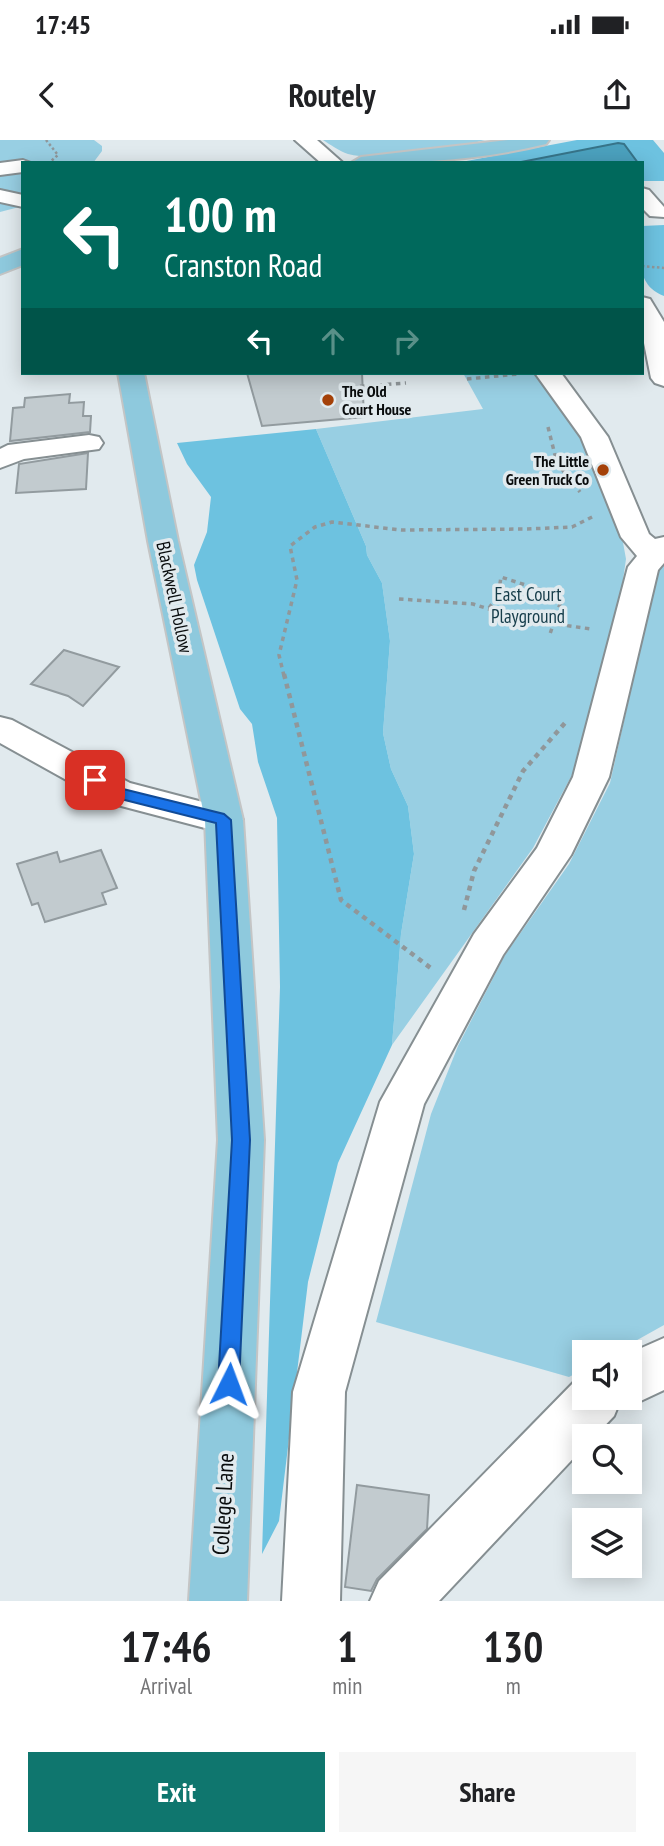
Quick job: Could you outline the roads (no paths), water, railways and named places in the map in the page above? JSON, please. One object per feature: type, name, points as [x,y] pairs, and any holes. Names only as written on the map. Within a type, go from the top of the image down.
[{"type":"main road","points":[[380,161],[491,149],[539,140]]},
{"type":"main road","points":[[0,267],[21,257]]},
{"type":"main road","name":"Blackwell Hollow","points":[[131,375],[163,541],[224,820]]},
{"type":"main road","name":"College Lane","points":[[218,1601],[241,1140],[224,820]]},
{"type":"street","points":[[305,140],[331,161]]},
{"type":"street","points":[[0,169],[21,166]]},
{"type":"street","points":[[644,196],[657,212]]},
{"type":"street","points":[[653,328],[664,378]]},
{"type":"street","points":[[312,1601],[319,1392],[402,1102],[488,945],[552,855],[590,777],[643,567],[659,551],[636,537],[594,437],[549,375]]},
{"type":"street","points":[[0,460],[18,451],[89,443]]},
{"type":"street","points":[[0,728],[119,793],[224,820]]},
{"type":"street","points":[[642,1374],[664,1363]]},
{"type":"street","points":[[399,1601],[583,1410]]},
{"type":"place","name":"The Old Court House","points":[[328,400]]},
{"type":"place","name":"The Little Green Truck Co","points":[[603,470]]},
{"type":"park label","name":"East Court Playground","points":[[528,605]]}]
